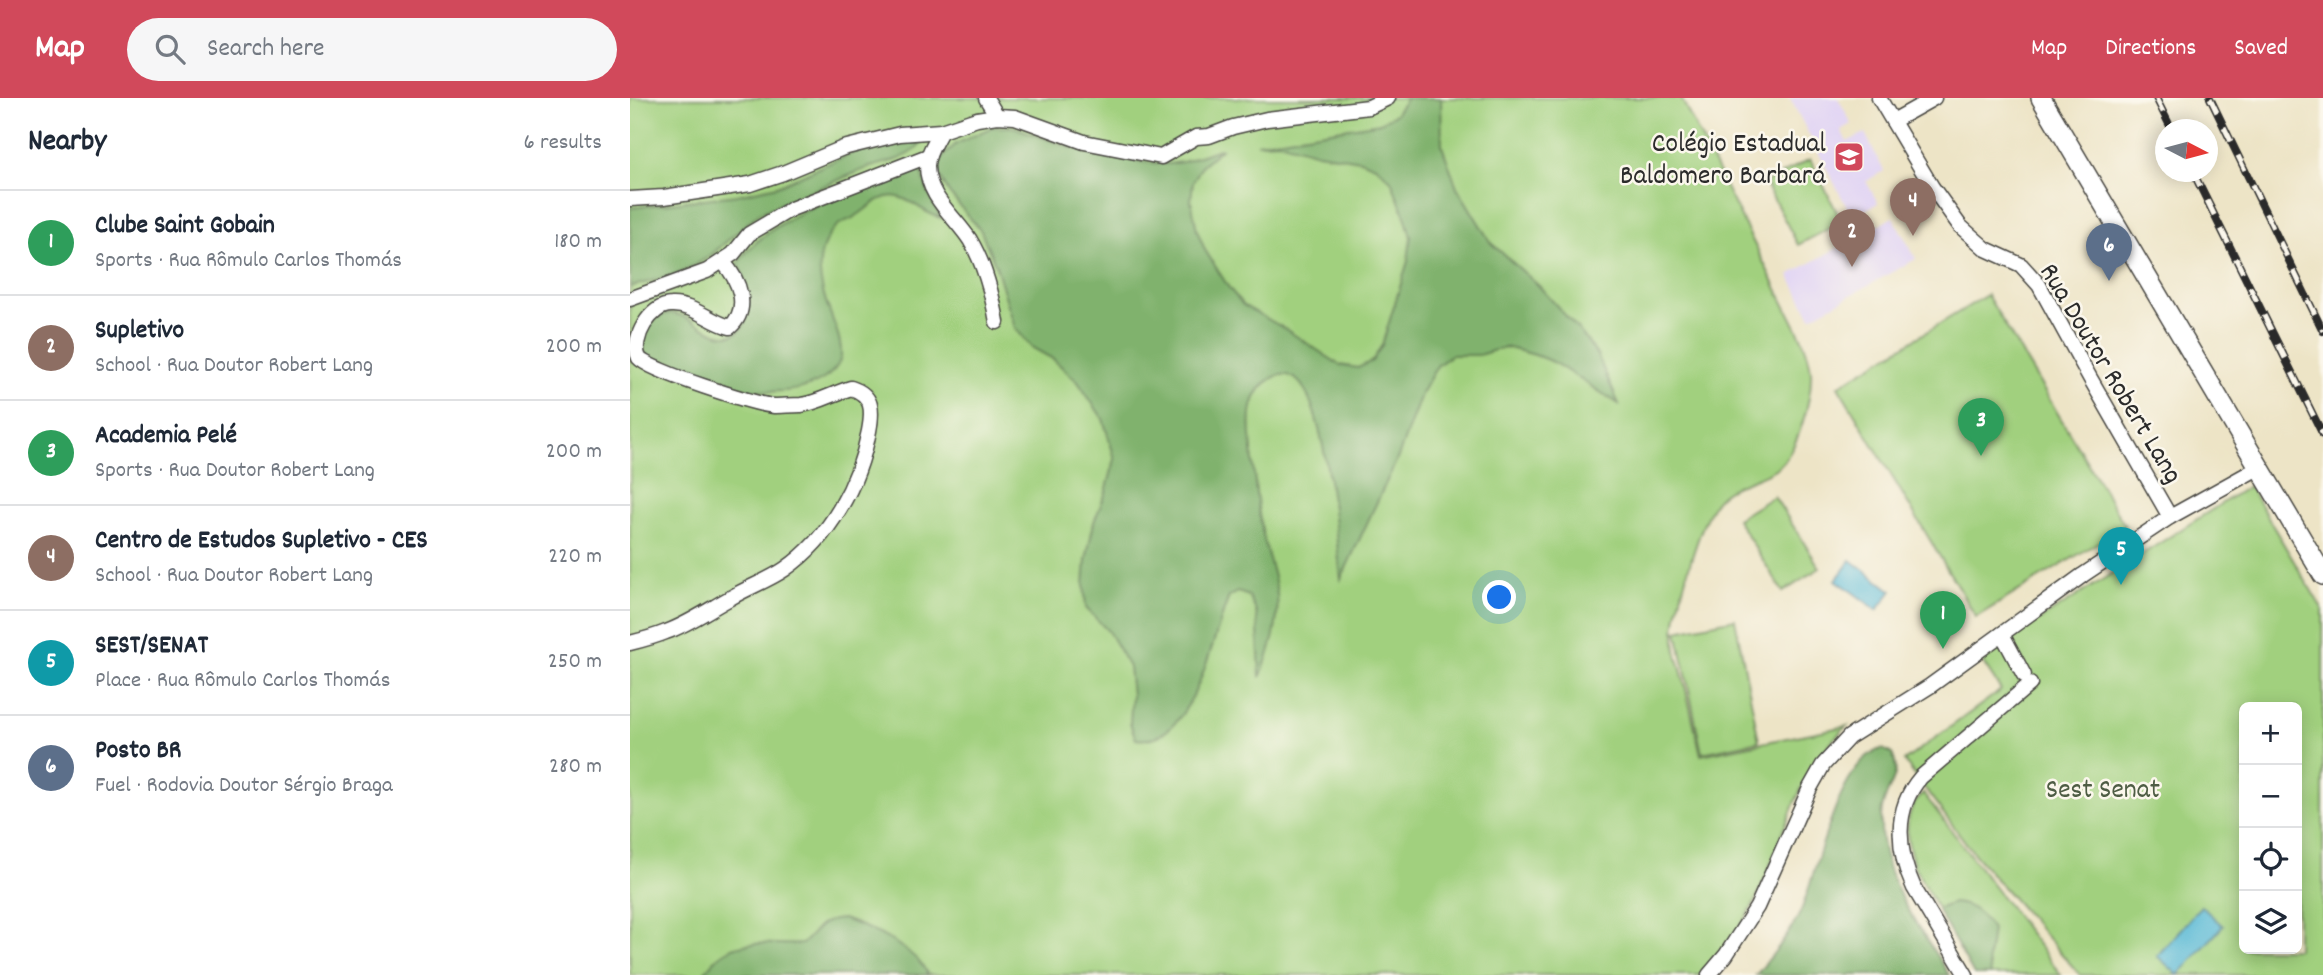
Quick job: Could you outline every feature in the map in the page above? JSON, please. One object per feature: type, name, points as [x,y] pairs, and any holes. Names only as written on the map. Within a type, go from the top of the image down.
[{"type":"main road","points":[[2041,98],[2323,575]]},
{"type":"street","points":[[986,98],[997,116]]},
{"type":"street","points":[[630,200],[750,184],[855,144],[900,134],[941,131],[977,119],[997,116],[1015,117],[1084,142],[1161,157],[1196,136],[1209,136],[1267,119],[1369,107],[1388,98]]},
{"type":"street","name":"Rua Doutor Robert Lang","points":[[1880,98],[1931,187],[1960,226],[1986,249],[2021,265],[2039,285],[2171,517]]},
{"type":"street","points":[[1893,121],[1934,98]]},
{"type":"street","points":[[941,131],[928,156],[927,166],[935,191],[947,213],[969,239],[980,259],[993,298],[997,322]]},
{"type":"street","points":[[630,299],[684,281],[723,262],[749,234],[791,209],[928,156]]},
{"type":"street","points":[[630,643],[668,632],[784,570],[811,547],[835,518],[854,481],[866,449],[872,420],[870,402],[862,392],[851,388],[802,405],[773,406],[676,377],[639,359],[633,349],[634,334],[646,318],[667,304],[682,305],[718,324],[730,327],[738,320],[742,299],[736,277],[723,262]]},
{"type":"street","points":[[1709,975],[1726,955],[1757,906],[1823,765],[1849,737],[1901,706],[2083,575],[2171,517],[2260,467]]},
{"type":"street","points":[[1966,975],[1907,874],[1901,845],[1903,810],[1914,785],[1921,777],[2027,680],[2002,634]]},
{"type":"shaded area","name":"Colégio Estadual Baldomero Barbará","points":[[1790,98],[1838,98],[1852,124],[1841,130],[1847,142],[1865,133],[1884,171],[1866,181],[1878,203],[1852,217]]},
{"type":"shaded area","points":[[1893,217],[1916,259],[1811,317],[1789,275]]},
{"type":"green space","points":[[630,98],[1681,98],[1803,341],[1811,372],[1806,410],[1797,439],[1790,451],[1775,469],[1732,488],[1717,499],[1706,518],[1688,572],[1678,611],[1675,645],[1701,755],[1847,726],[1829,745],[1801,789],[1750,911],[1733,936],[1700,975],[630,975]]},
{"type":"green space","points":[[1407,98],[1441,98],[1442,146],[1457,187],[1491,243],[1539,286],[1583,335],[1597,355],[1619,404],[1553,362],[1535,355],[1505,347],[1479,355],[1451,355],[1437,366],[1422,392],[1398,457],[1341,579],[1333,505],[1315,416],[1307,394],[1297,380],[1282,375],[1269,380],[1255,398],[1250,423],[1258,506],[1278,606],[1276,627],[1264,668],[1260,678],[1256,611],[1249,596],[1238,592],[1229,597],[1198,686],[1186,708],[1172,726],[1156,737],[1136,739],[1130,723],[1132,695],[1129,667],[1108,631],[1086,608],[1086,560],[1094,522],[1115,459],[1103,419],[1078,382],[1053,359],[1031,347],[1015,328],[996,266],[981,231],[949,193],[939,175],[939,160],[956,144],[992,127],[1014,127],[1069,147],[1143,162],[1183,162],[1222,148],[1202,165],[1193,182],[1191,200],[1197,230],[1205,250],[1243,305],[1340,365],[1358,368],[1372,361],[1382,345],[1408,261],[1411,237],[1391,180],[1376,166],[1360,160],[1318,153],[1279,142],[1257,143],[1380,123],[1395,114]]},
{"type":"green space","points":[[908,141],[922,143],[899,159],[867,168],[759,213],[710,256],[681,273],[630,287],[630,208],[737,195],[777,186],[857,151]]},
{"type":"green space","points":[[1810,159],[1842,222],[1798,245],[1765,183]]},
{"type":"green space","points":[[921,167],[927,190],[941,218],[903,199],[886,197],[837,226],[823,246],[821,281],[841,351],[839,363],[825,378],[802,388],[756,390],[707,380],[643,354],[645,331],[666,313],[685,317],[724,335],[735,333],[742,327],[748,307],[745,282],[738,263],[753,246],[772,230],[821,203]]},
{"type":"green space","points":[[1987,295],[2125,526],[1976,617],[1838,386]]},
{"type":"green space","name":"Sest Senat","points":[[2249,486],[2323,610],[2323,975],[2080,975],[1976,856],[1904,761],[2001,690],[1980,658]]},
{"type":"green space","points":[[1774,496],[1820,568],[1783,592],[1737,519]]},
{"type":"green space","points":[[1735,619],[1759,741],[1702,753],[1677,631]]},
{"type":"green space","points":[[1883,749],[1892,754],[1896,769],[1881,813],[1886,860],[1900,895],[1949,975],[1756,975],[1798,917],[1842,792],[1854,771],[1868,756]]},
{"type":"green space","points":[[1923,793],[2061,975],[1974,975],[1912,858],[1908,819]]},
{"type":"green space","points":[[1953,903],[1966,905],[1976,911],[1992,929],[1988,959],[1990,975],[1974,975],[1937,909]]},
{"type":"green space","points":[[843,919],[891,940],[913,956],[928,975],[703,975],[713,962],[735,947],[802,944],[824,923]]},
{"type":"water","points":[[1851,560],[1892,591],[1877,610],[1836,580]]},
{"type":"water","points":[[2201,906],[2223,926],[2178,975],[2157,956]]},
{"type":"railway","points":[[2156,98],[2166,119]]},
{"type":"railway","points":[[2210,98],[2323,331]]},
{"type":"railway","points":[[2198,182],[2323,435]]},
{"type":"place","name":"Colégio Estadual Baldomero Barbará","points":[[1849,157]]},
{"type":"place","name":"Centro de Estudos Supletivo - CES","points":[[1913,236]]},
{"type":"place","name":"Supletivo","points":[[1852,267]]},
{"type":"place","name":"Posto BR","points":[[2109,281]]},
{"type":"place","name":"Academia Pelé","points":[[1981,456]]},
{"type":"place","name":"SEST/SENAT","points":[[2121,585]]},
{"type":"place","name":"Clube Saint Gobain","points":[[1943,649]]}]
